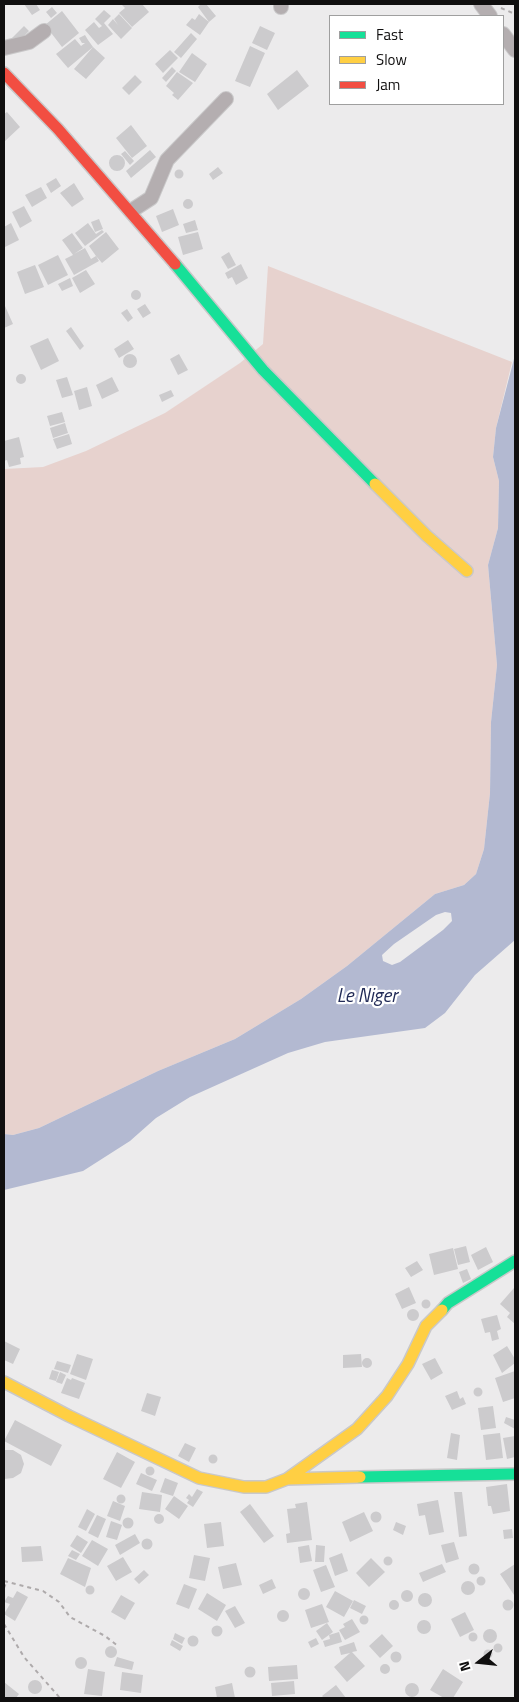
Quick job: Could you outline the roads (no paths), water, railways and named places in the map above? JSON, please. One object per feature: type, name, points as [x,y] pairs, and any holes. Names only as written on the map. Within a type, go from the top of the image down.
[{"type":"street","points":[[481,4],[494,11]]},
{"type":"street","points":[[4,48],[30,42],[44,31]]},
{"type":"street","points":[[504,35],[515,50]]},
{"type":"street","points":[[4,73],[58,129],[131,211],[263,370],[427,536],[467,571]]},
{"type":"street","points":[[131,211],[151,198],[168,160],[226,99]]},
{"type":"street","points":[[4,1382],[68,1416],[199,1478],[244,1487],[266,1487],[287,1479],[357,1429],[387,1396],[408,1364],[426,1326],[448,1302],[515,1261]]},
{"type":"street","points":[[287,1479],[515,1474]]},
{"type":"water","name":"Le Niger","points":[[515,355],[515,940],[475,975],[445,1013],[425,1028],[325,1042],[288,1053],[190,1097],[156,1118],[130,1141],[83,1171],[4,1190],[4,1134],[13,1135],[39,1128],[158,1071],[235,1039],[301,999],[347,966],[435,894],[464,885],[476,874],[484,849],[490,793],[491,722],[497,665],[488,565],[498,528],[499,481],[493,457],[496,428]],"holes":[[[445,912],[451,913],[452,921],[443,930],[400,962],[392,965],[383,961],[382,955],[394,944],[436,915]]]}]
